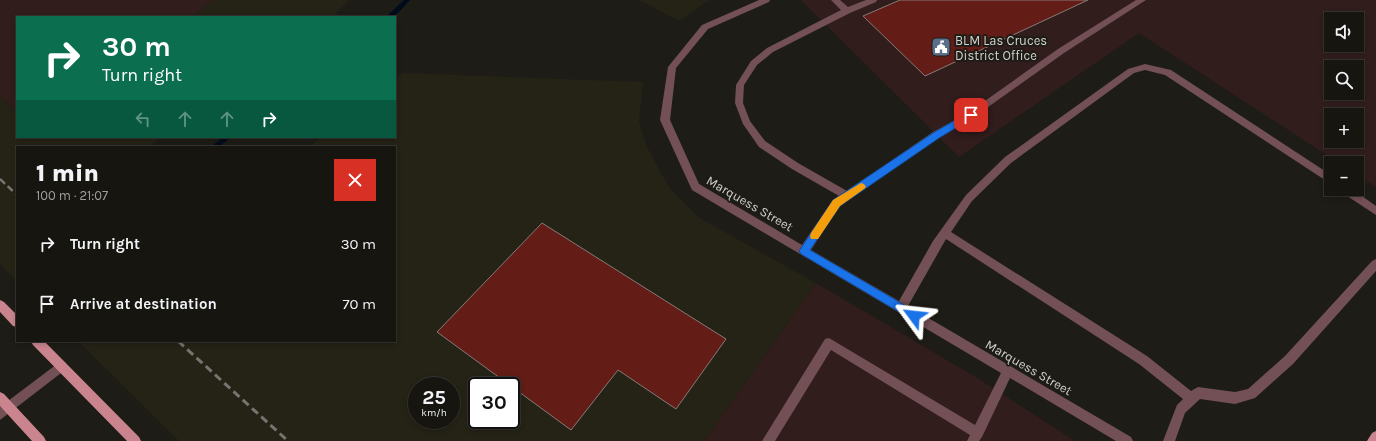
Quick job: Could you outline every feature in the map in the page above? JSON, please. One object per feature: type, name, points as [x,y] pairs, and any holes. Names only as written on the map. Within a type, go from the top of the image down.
[{"type":"main road","points":[[0,305],[16,321]]},
{"type":"main road","points":[[37,342],[135,441]]},
{"type":"main road","points":[[0,398],[4,410],[40,441]]},
{"type":"main road","points":[[1373,441],[1376,437]]},
{"type":"street","name":"Marquess Street","points":[[766,0],[705,27],[672,67],[665,120],[695,187],[1127,441]]},
{"type":"street","points":[[835,0],[846,11]]},
{"type":"street","points":[[848,196],[796,166],[762,144],[746,122],[739,103],[740,85],[754,63],[770,50],[846,11],[873,0]]},
{"type":"street","points":[[804,251],[836,203],[936,135],[971,115],[1061,51],[1142,0]]},
{"type":"street","points":[[901,308],[944,233],[968,198],[1008,160],[1131,71],[1145,67],[1168,72],[1324,175]]},
{"type":"street","points":[[1354,196],[1376,211]]},
{"type":"street","points":[[944,233],[1048,298],[1136,356],[1191,398]]},
{"type":"street","points":[[1168,441],[1180,409],[1198,393],[1235,398],[1251,394],[1289,360],[1376,264]]},
{"type":"street","points":[[768,441],[829,343],[975,437],[1008,370]]},
{"type":"street","points":[[4,410],[61,366]]},
{"type":"shaded area","points":[[0,0],[213,0],[193,16],[16,16],[16,110],[0,97]]},
{"type":"shaded area","points":[[213,0],[349,0],[333,16],[193,16]]},
{"type":"shaded area","points":[[639,0],[711,0],[679,21]]},
{"type":"shaded area","points":[[801,0],[1376,0],[1376,187],[1364,179],[1364,156],[1328,156],[1139,33],[959,157]]},
{"type":"shaded area","points":[[402,73],[643,82],[639,122],[647,147],[669,187],[698,217],[816,283],[704,441],[179,441],[79,342],[396,342],[396,146],[310,146],[320,138],[396,138],[396,77]]},
{"type":"shaded area","points":[[0,97],[16,110],[16,138],[161,138],[149,146],[16,146],[16,280],[0,264]]},
{"type":"shaded area","points":[[816,283],[979,379],[1075,441],[704,441]]},
{"type":"building","name":"BLM Las Cruces District Office","points":[[900,0],[1088,0],[925,76],[863,16]]},
{"type":"building","points":[[542,223],[726,339],[676,409],[618,370],[571,430],[520,393],[520,377],[499,377],[437,332]]},
{"type":"waterway","points":[[390,16],[407,0]]},
{"type":"waterway","points":[[215,146],[227,138]]},
{"type":"railway","points":[[0,179],[16,194]]},
{"type":"railway","points":[[179,342],[288,441]]},
{"type":"slow traffic","points":[[814,236],[836,203],[861,187]]},
{"type":"place","name":"BLM Las Cruces District Office","points":[[941,47]]},
{"type":"route","points":[[914,316],[804,251],[836,203],[936,135],[971,115]]}]
